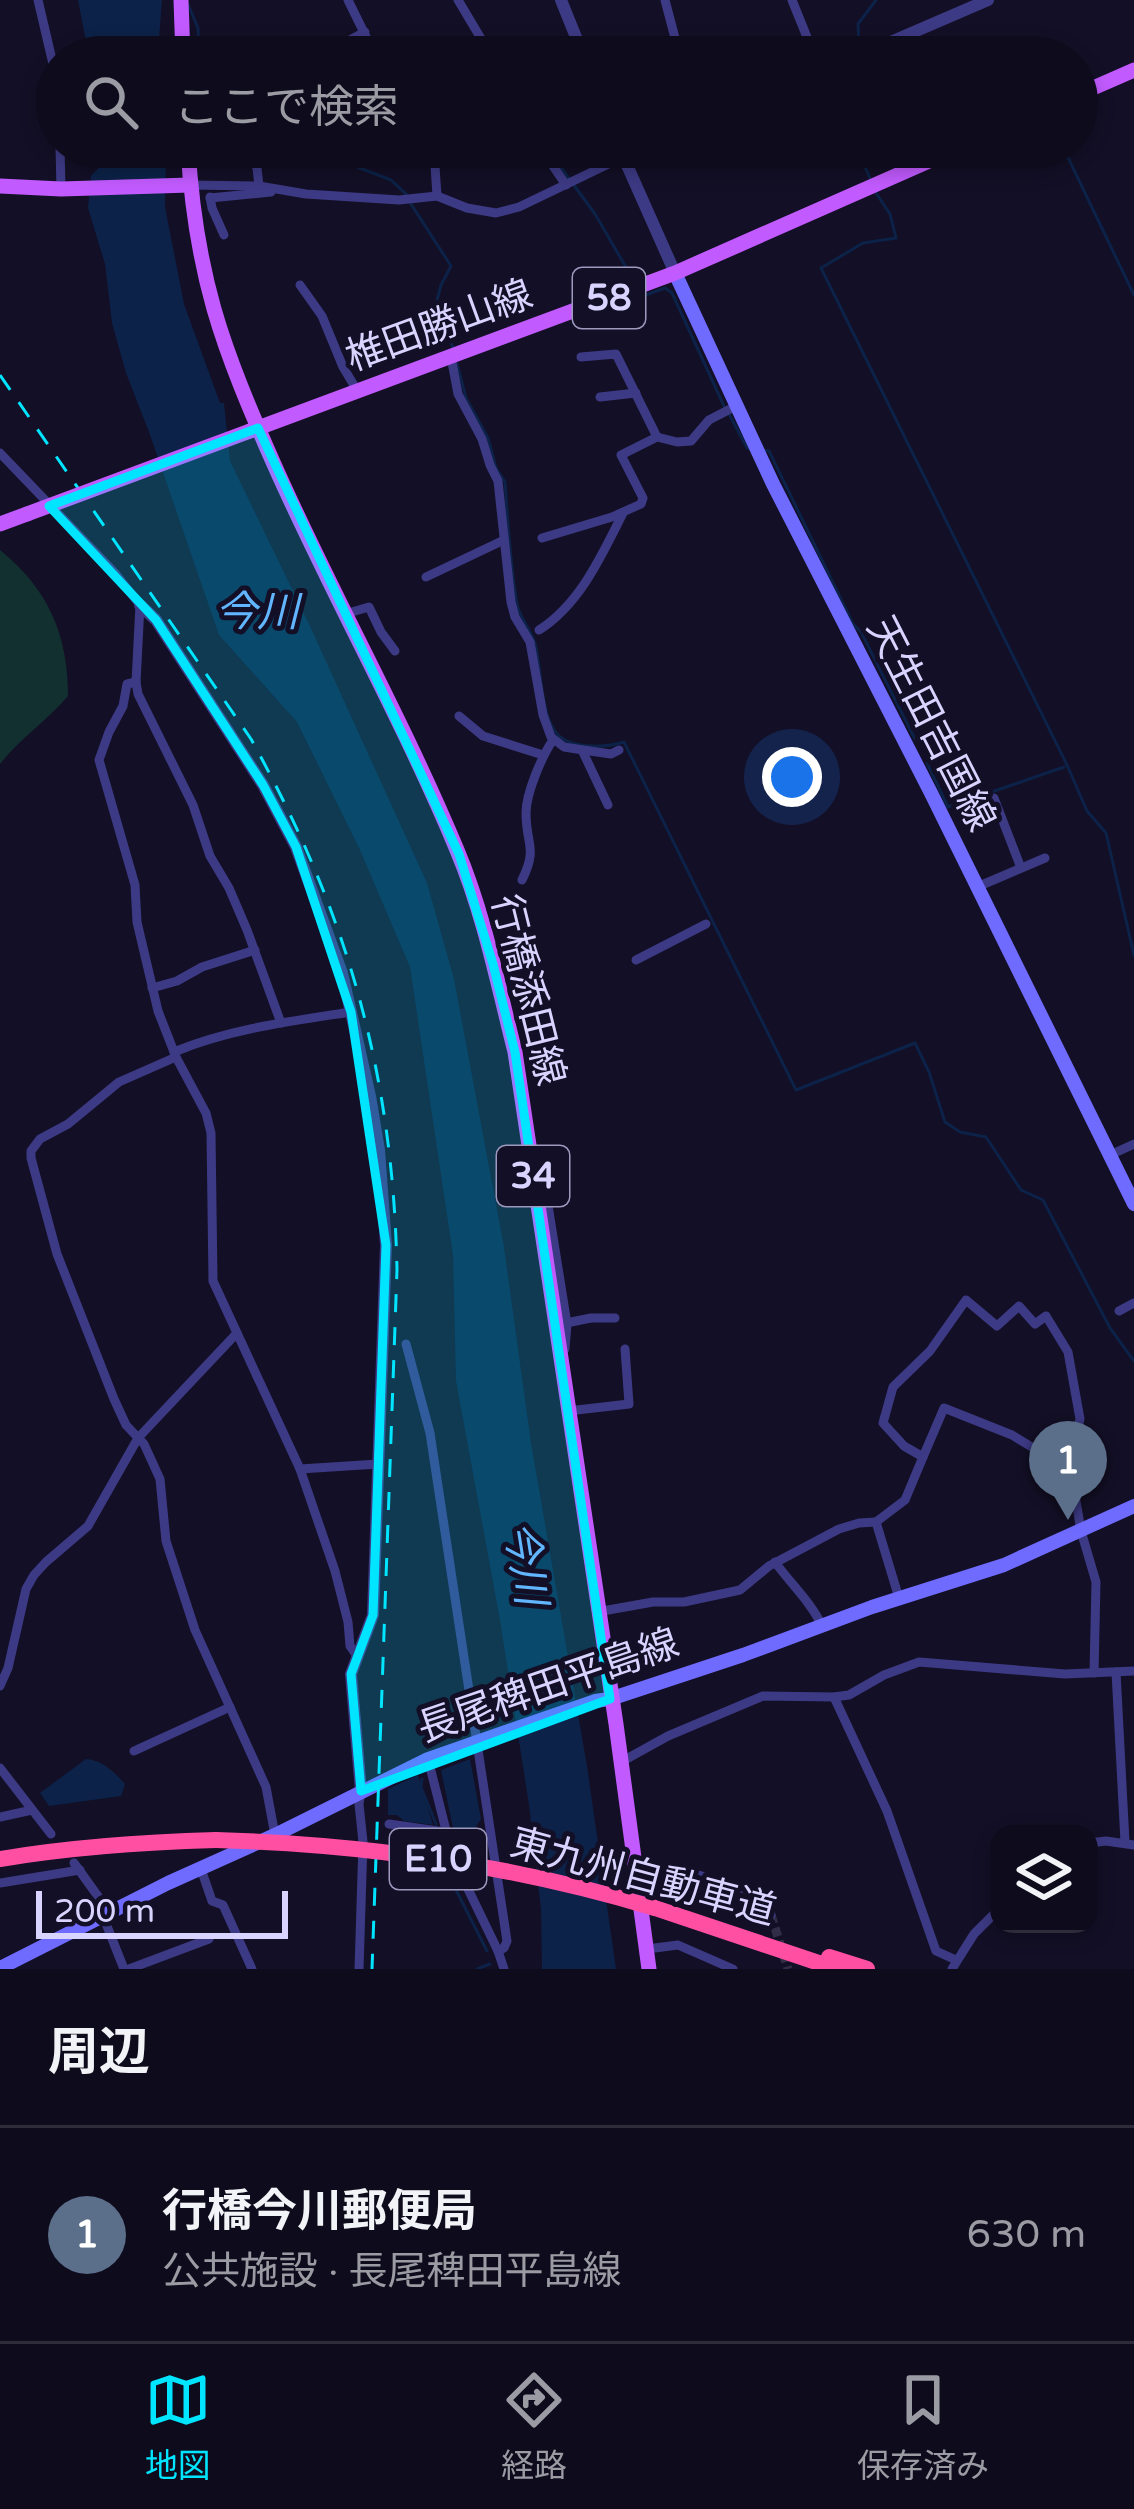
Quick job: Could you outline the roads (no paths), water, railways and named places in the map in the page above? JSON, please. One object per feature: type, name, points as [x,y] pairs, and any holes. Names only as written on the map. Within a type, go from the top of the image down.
[{"type":"highway","name":"東九州自動車道","points":[[0,1859],[136,1842],[216,1840],[333,1845],[424,1856],[566,1883],[837,1969]]},
{"type":"highway","points":[[741,1935],[814,1969]]},
{"type":"highway","points":[[741,1935],[867,1969]]},
{"type":"main road","points":[[181,0],[182,36]]},
{"type":"main road","points":[[1098,86],[1134,70]]},
{"type":"main road","name":"行橋添田線","points":[[187,168],[214,309],[254,429],[459,854],[493,964],[515,1052],[597,1612],[603,1700],[621,1762],[649,1969]]},
{"type":"main road","name":"椎田勝山線","points":[[0,524],[675,273],[913,168]]},
{"type":"main road","points":[[0,186],[187,185]]},
{"type":"main road","name":"天生田吉国線","points":[[675,273],[736,406],[1134,1204]]},
{"type":"main road","name":"長尾稗田平島線","points":[[0,1968],[428,1759],[1004,1565],[1134,1506]]},
{"type":"street","points":[[38,0],[46,36]]},
{"type":"street","points":[[348,0],[367,36]]},
{"type":"street","points":[[458,0],[479,36]]},
{"type":"street","points":[[561,0],[576,36]]},
{"type":"street","points":[[664,0],[674,36]]},
{"type":"street","points":[[792,0],[807,36]]},
{"type":"street","points":[[905,36],[988,0]]},
{"type":"street","points":[[357,36],[365,32]]},
{"type":"street","points":[[60,168],[61,189]]},
{"type":"street","points":[[257,168],[259,186]]},
{"type":"street","points":[[435,168],[437,196]]},
{"type":"street","points":[[554,168],[566,185]]},
{"type":"street","points":[[187,185],[259,186],[399,200],[437,196],[467,208],[496,212],[519,207],[594,168]]},
{"type":"street","points":[[628,168],[675,273]]},
{"type":"street","points":[[210,185],[212,208],[224,236]]},
{"type":"street","points":[[210,198],[281,191]]},
{"type":"street","points":[[300,285],[322,316],[358,392]]},
{"type":"street","points":[[581,357],[616,354],[657,437]]},
{"type":"street","points":[[451,357],[458,394],[498,481],[515,617],[530,642],[543,715],[553,740],[582,750],[610,754],[619,750]]},
{"type":"street","points":[[600,397],[636,393]]},
{"type":"street","points":[[542,538],[641,504],[643,498],[621,455],[657,437],[691,440],[709,420],[736,406]]},
{"type":"street","points":[[0,453],[156,620],[263,785],[296,847],[351,1012],[370,1096],[386,1245],[373,1615],[351,1674],[363,1842],[359,1969]]},
{"type":"street","points":[[539,630],[572,602],[623,513]]},
{"type":"street","points":[[426,577],[504,540]]},
{"type":"street","points":[[140,605],[136,682],[144,708],[193,805],[281,1023]]},
{"type":"street","points":[[345,614],[369,607],[395,651]]},
{"type":"street","points":[[136,682],[127,684],[123,706],[99,760],[135,885],[137,922],[152,988],[175,1055],[211,1132],[213,1281],[300,1468],[335,1571],[350,1646],[357,1656]]},
{"type":"street","points":[[459,716],[483,736],[543,755]]},
{"type":"street","points":[[522,880],[531,861],[525,812],[543,755],[553,740]]},
{"type":"street","points":[[582,750],[608,805]]},
{"type":"street","points":[[994,798],[1021,868]]},
{"type":"street","points":[[977,887],[1045,858]]},
{"type":"street","points":[[636,960],[706,924]]},
{"type":"street","points":[[152,988],[255,950]]},
{"type":"street","points":[[275,1834],[266,1787],[195,1630],[166,1541],[160,1479],[139,1438],[126,1425],[57,1254],[31,1151],[40,1139],[68,1124],[118,1082],[195,1043],[351,1012]]},
{"type":"street","points":[[1110,1155],[1134,1144]]},
{"type":"street","points":[[536,1194],[546,1193],[566,1323],[565,1352],[559,1353]]},
{"type":"street","points":[[923,1457],[904,1446],[883,1423],[893,1387],[930,1351],[966,1300],[997,1326],[1018,1306],[1035,1324],[1046,1316],[1068,1352],[1080,1419],[1069,1459],[1081,1531],[1096,1582],[1094,1673]]},
{"type":"street","points":[[1119,1311],[1134,1303]]},
{"type":"street","points":[[566,1323],[615,1318]]},
{"type":"street","points":[[0,1686],[26,1589],[46,1562],[88,1526],[139,1438],[237,1333]]},
{"type":"street","points":[[406,1343],[430,1433],[480,1739],[507,1941],[497,1951]]},
{"type":"street","points":[[568,1411],[628,1404],[625,1349]]},
{"type":"street","points":[[597,1612],[740,1591],[760,1571],[839,1529],[876,1522],[905,1500],[944,1408],[1012,1435],[1035,1450],[1069,1459]]},
{"type":"street","points":[[300,1468],[378,1464]]},
{"type":"street","points":[[876,1522],[899,1598]]},
{"type":"street","points":[[775,1562],[822,1625]]},
{"type":"street","points":[[348,1622],[365,1639]]},
{"type":"street","points":[[621,1762],[668,1736],[763,1696],[849,1695],[919,1662],[1017,1672],[1134,1671]]},
{"type":"street","points":[[1098,1843],[1130,1844],[1116,1672]]},
{"type":"street","points":[[833,1697],[887,1811],[936,1951],[954,1964],[990,1918]]},
{"type":"street","points":[[134,1751],[230,1707]]},
{"type":"street","points":[[428,1759],[453,1858],[504,1969]]},
{"type":"street","points":[[0,1768],[51,1834]]},
{"type":"street","points":[[0,1817],[32,1810]]},
{"type":"street","points":[[389,1824],[480,1837]]},
{"type":"street","points":[[0,1883],[77,1866],[106,1914],[126,1969],[209,1939]]},
{"type":"street","points":[[672,1867],[764,1895],[771,1915]]},
{"type":"street","points":[[201,1869],[212,1901],[223,1905],[252,1969]]},
{"type":"street","points":[[646,1949],[678,1946],[733,1969]]},
{"type":"water","points":[[78,0],[162,0],[159,36],[85,36]]},
{"type":"water","name":"今川","points":[[98,168],[166,168],[165,207],[184,304],[220,403],[224,403],[230,461],[427,883],[454,979],[504,1247],[616,1969],[542,1969],[541,1909],[529,1805],[456,1381],[453,1255],[410,967],[297,722],[219,635],[112,323],[105,264],[88,208],[91,176]]},
{"type":"water","points":[[86,1759],[103,1764],[125,1784],[121,1796],[49,1806],[40,1793]]},
{"type":"water","points":[[470,1759],[481,1819],[475,1828],[453,1828],[441,1770]]},
{"type":"water","points":[[418,1775],[433,1825],[388,1815],[388,1789]]},
{"type":"waterway","points":[[858,36],[858,24],[876,0]]},
{"type":"waterway","points":[[187,2],[198,36]]},
{"type":"waterway","points":[[360,168],[391,180],[407,195]]},
{"type":"waterway","points":[[561,168],[634,281]]},
{"type":"waterway","points":[[865,168],[870,178]]},
{"type":"waterway","points":[[1073,168],[1134,295]]},
{"type":"waterway","points":[[876,193],[890,214],[896,238],[863,243],[821,268],[1087,811],[1106,833],[1134,955]]},
{"type":"waterway","points":[[411,204],[451,266],[434,312],[454,349]]},
{"type":"waterway","points":[[642,294],[665,288],[672,293],[724,406]]},
{"type":"waterway","points":[[456,359],[466,398],[505,482],[517,604],[534,641],[550,722],[560,737],[577,744],[624,742],[796,1090],[915,1043],[945,1122],[960,1132],[986,1137],[1021,1190],[1043,1200],[1110,1328],[1134,1361]]},
{"type":"waterway","points":[[729,414],[747,448],[752,449]]},
{"type":"waterway","points":[[762,450],[769,451],[853,624],[915,739],[920,738],[948,807],[1064,767]]},
{"type":"waterway","points":[[422,1779],[436,1824]]},
{"type":"waterway","points":[[440,1837],[444,1852]]},
{"type":"waterway","points":[[449,1867],[487,1951]]},
{"type":"waterway","points":[[477,1969],[490,1964]]},
{"type":"tunnel","points":[[771,1915],[788,1969]]},
{"type":"railway","points":[[0,375],[251,739],[314,867],[359,995],[386,1128],[397,1270],[372,1969]]},
{"type":"place","name":"行橋今川郵便局","points":[[1068,1520]]}]
